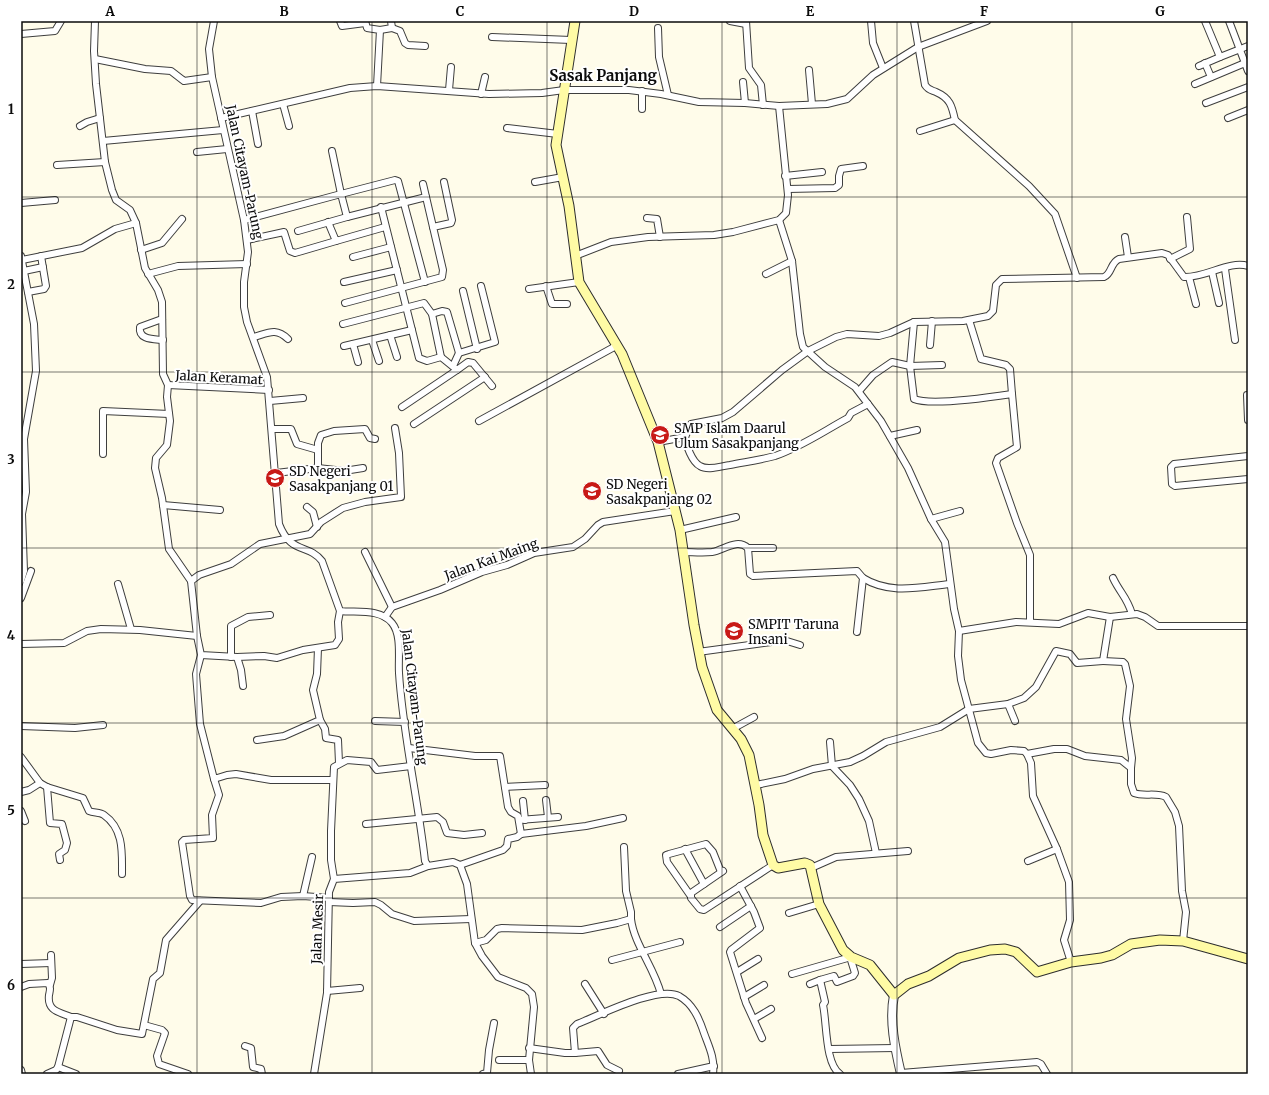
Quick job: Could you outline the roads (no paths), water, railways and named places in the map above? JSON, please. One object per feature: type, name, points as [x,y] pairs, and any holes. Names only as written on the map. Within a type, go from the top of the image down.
[{"type":"main road","points":[[575,21],[556,145],[569,206],[579,282],[630,373],[658,442],[680,530],[698,652],[714,704],[721,716],[747,750],[756,785],[763,836],[773,865],[778,868],[805,863],[811,868],[819,904],[843,950],[850,957],[870,966],[894,995],[908,984],[929,976],[959,958],[990,950],[1005,949],[1016,952],[1037,972],[1071,962],[1112,955],[1131,944],[1166,940],[1184,941],[1248,958]]},
{"type":"street","points":[[21,34],[55,31],[61,21]]},
{"type":"street","points":[[95,21],[95,59],[100,118],[106,162],[115,197],[130,210],[136,223],[145,268],[160,294],[163,340],[163,374],[168,385],[167,397],[169,414],[167,445],[157,456],[155,464],[163,505],[169,549],[191,581],[197,636],[201,654],[196,674],[200,724],[219,795],[212,815],[213,838],[184,840],[182,842],[190,896],[192,900],[200,901],[261,903],[281,897],[303,896],[353,903],[375,902],[392,914],[414,921],[471,918]]},
{"type":"street","name":"Jalan Citayam-Parung","points":[[214,21],[209,49],[212,77],[244,220],[247,240],[244,307],[247,322],[266,371],[270,401],[280,524],[286,538]]},
{"type":"street","points":[[340,21],[342,26],[365,22],[370,29],[380,30],[392,28],[400,31],[405,43],[408,45],[425,46]]},
{"type":"street","points":[[391,21],[392,28]]},
{"type":"street","points":[[730,21],[746,22],[749,68],[761,85],[763,105]]},
{"type":"street","points":[[871,21],[873,42],[883,68]]},
{"type":"street","points":[[914,21],[925,86],[950,101],[955,120],[1029,186],[1055,214],[1077,278]]},
{"type":"street","points":[[221,118],[350,88],[377,86],[449,90],[482,94],[538,93],[564,90],[642,91],[700,102],[745,103],[779,106],[836,103],[847,99],[883,68],[918,47],[987,21]]},
{"type":"street","points":[[1205,21],[1220,57]]},
{"type":"street","points":[[1229,21],[1248,71]]},
{"type":"street","points":[[658,28],[659,57],[668,95]]},
{"type":"street","points":[[377,86],[380,30]]},
{"type":"street","points":[[492,37],[571,40]]},
{"type":"street","points":[[1211,77],[1202,64],[1248,46]]},
{"type":"street","points":[[95,59],[137,68],[171,71],[184,81],[212,77]]},
{"type":"street","points":[[1195,84],[1245,63]]},
{"type":"street","points":[[449,90],[451,67]]},
{"type":"street","points":[[809,70],[812,104]]},
{"type":"street","points":[[482,94],[485,77]]},
{"type":"street","points":[[743,82],[745,103]]},
{"type":"street","points":[[1206,103],[1248,87]]},
{"type":"street","points":[[642,91],[642,109]]},
{"type":"street","points":[[283,104],[289,126]]},
{"type":"street","points":[[575,256],[611,242],[660,237],[720,234],[778,220],[786,212],[788,203],[788,189],[785,176],[779,106]]},
{"type":"street","points":[[1228,118],[1248,110]]},
{"type":"street","points":[[252,111],[258,144]]},
{"type":"street","points":[[80,126],[100,118]]},
{"type":"street","points":[[920,131],[955,120]]},
{"type":"street","points":[[507,128],[558,134]]},
{"type":"street","points":[[103,141],[223,130]]},
{"type":"street","points":[[196,152],[227,149]]},
{"type":"street","points":[[332,151],[347,217]]},
{"type":"street","points":[[57,165],[106,162]]},
{"type":"street","points":[[788,189],[835,188],[839,185],[841,169],[863,166]]},
{"type":"street","points":[[785,176],[822,172]]},
{"type":"street","points":[[535,182],[563,177]]},
{"type":"street","points":[[244,220],[395,180],[400,184],[424,282]]},
{"type":"street","points":[[434,227],[451,224],[452,220],[444,182]]},
{"type":"street","points":[[345,303],[402,289],[442,277],[443,274],[434,227],[423,184]]},
{"type":"street","points":[[298,231],[381,207],[426,197]]},
{"type":"street","points":[[21,203],[55,200]]},
{"type":"street","points":[[381,207],[420,358],[449,363],[473,363],[492,386]]},
{"type":"street","points":[[1170,259],[1190,249],[1187,217]]},
{"type":"street","points":[[141,250],[162,244],[182,218]]},
{"type":"street","points":[[647,218],[657,219],[660,237]]},
{"type":"street","points":[[778,220],[792,261],[800,334],[803,347],[822,365],[860,391],[890,436],[912,476],[931,519],[945,542],[950,584],[959,631],[958,662],[978,743],[986,753],[991,754],[1018,750],[1027,754],[1054,749],[1067,749],[1085,756],[1121,760],[1131,768]]},
{"type":"street","points":[[328,222],[336,241]]},
{"type":"street","points":[[21,581],[24,571],[22,514],[26,492],[24,476],[24,438],[36,371],[36,336],[22,258],[82,248],[115,229],[136,223]]},
{"type":"street","points":[[247,240],[284,232],[290,251],[295,253],[385,227]]},
{"type":"street","points":[[1125,237],[1128,257]]},
{"type":"street","points":[[352,258],[391,247]]},
{"type":"street","points":[[868,404],[851,413],[848,418],[787,451],[773,456],[711,468],[700,466],[696,463],[689,450],[685,437],[691,424],[722,418],[733,412],[775,375],[808,352],[842,335],[885,335],[914,322],[969,320],[990,315],[996,285],[1002,279],[1107,276],[1114,261],[1128,257],[1162,253],[1168,255],[1184,277],[1225,269],[1236,264],[1248,266]]},
{"type":"street","points":[[28,292],[46,288],[41,256]]},
{"type":"street","points":[[766,274],[792,261]]},
{"type":"street","points":[[148,274],[178,266],[247,264]]},
{"type":"street","points":[[24,271],[43,267]]},
{"type":"street","points":[[1225,269],[1235,340]]},
{"type":"street","points":[[344,282],[397,270]]},
{"type":"street","points":[[1212,272],[1219,303]]},
{"type":"street","points":[[1190,277],[1196,304]]},
{"type":"street","points":[[529,289],[579,282]]},
{"type":"street","points":[[402,407],[438,384],[449,363],[459,353],[477,349],[495,342],[481,286]]},
{"type":"street","points":[[546,286],[552,304],[567,304]]},
{"type":"street","points":[[463,292],[477,349]]},
{"type":"street","points":[[343,324],[424,302],[432,314],[449,363]]},
{"type":"street","points":[[432,314],[442,311],[448,312],[459,353]]},
{"type":"street","points":[[162,319],[140,327],[140,331],[145,338],[163,340]]},
{"type":"street","points":[[969,320],[981,359],[1006,366],[1010,369],[1017,448],[998,458],[996,462],[1017,523],[1030,555],[1030,622]]},
{"type":"street","points":[[930,345],[932,321]]},
{"type":"street","points":[[914,322],[910,366],[913,397],[917,400],[973,399],[1012,394]]},
{"type":"street","points":[[344,346],[412,330]]},
{"type":"street","points":[[254,337],[280,332],[288,339]]},
{"type":"street","points":[[390,335],[397,357]]},
{"type":"street","points":[[372,340],[379,362]]},
{"type":"street","points":[[353,344],[358,362]]},
{"type":"street","points":[[479,421],[616,346]]},
{"type":"street","points":[[860,391],[873,375],[892,362],[910,366],[942,365]]},
{"type":"street","points":[[414,424],[485,377]]},
{"type":"street","name":"Jalan Keramat","points":[[168,385],[268,390]]},
{"type":"street","points":[[1248,395],[1248,420]]},
{"type":"street","points":[[270,401],[303,398]]},
{"type":"street","points":[[103,454],[103,411],[169,414]]},
{"type":"street","points":[[191,581],[199,575],[231,564],[255,546],[286,538],[305,536],[338,511],[348,506],[373,500],[401,497],[399,452],[395,428]]},
{"type":"street","points":[[272,429],[291,429],[294,431],[297,444],[318,450]]},
{"type":"street","points":[[318,468],[318,440],[321,435],[334,431],[365,429],[370,438],[375,439]]},
{"type":"street","points":[[890,436],[917,430]]},
{"type":"street","points":[[658,442],[685,437]]},
{"type":"street","points":[[1248,456],[1174,464],[1170,467],[1172,484],[1175,486],[1248,479]]},
{"type":"street","points":[[276,473],[318,468],[344,472],[363,468]]},
{"type":"street","points":[[163,505],[220,510]]},
{"type":"street","points":[[307,507],[313,512],[317,527]]},
{"type":"street","name":"Jalan Kai Maing","points":[[392,607],[440,590],[482,572],[507,565],[534,553],[573,547],[585,539],[598,525],[603,522],[675,511]]},
{"type":"street","points":[[931,519],[960,511]]},
{"type":"street","points":[[680,530],[736,517]]},
{"type":"street","points":[[201,654],[234,657],[264,656],[278,658],[303,650],[332,646],[339,642],[340,611],[322,561],[317,556],[297,547],[286,538]]},
{"type":"street","points":[[683,552],[710,552],[739,544],[748,548],[773,548]]},
{"type":"street","points":[[748,548],[750,574],[753,576],[857,571],[863,578],[877,585],[893,589],[950,584]]},
{"type":"street","points":[[340,611],[366,612],[385,617],[392,607],[365,552]]},
{"type":"street","points":[[21,598],[31,571]]},
{"type":"street","points":[[857,632],[863,578]]},
{"type":"street","points":[[1113,578],[1121,592],[1127,598],[1132,614]]},
{"type":"street","points":[[118,584],[131,629]]},
{"type":"street","points":[[959,631],[976,630],[1009,623],[1030,622],[1060,624],[1088,613],[1110,616],[1132,614],[1142,615],[1158,626],[1248,626]]},
{"type":"street","points":[[242,686],[241,670],[234,657],[231,626],[248,617],[270,615]]},
{"type":"street","points":[[1103,661],[1110,616]]},
{"type":"street","name":"Jalan Citayam-Parung","points":[[385,617],[392,623],[398,642],[405,722],[425,861],[428,866]]},
{"type":"street","points":[[21,644],[64,643],[90,630],[131,629],[197,636]]},
{"type":"street","points":[[698,652],[779,641],[800,644]]},
{"type":"street","points":[[318,648],[317,674],[313,690],[320,720],[325,729],[326,738],[338,740],[339,763]]},
{"type":"street","points":[[756,785],[858,759],[886,742],[940,727],[969,709],[1008,704],[1024,698],[1032,692],[1056,651],[1070,654],[1077,663],[1103,661],[1123,662],[1125,664],[1130,686],[1126,719],[1132,758],[1131,784],[1134,792],[1138,795],[1150,794],[1166,796],[1176,816],[1179,832],[1182,891],[1186,912],[1184,941]]},
{"type":"street","points":[[1008,704],[1015,721]]},
{"type":"street","points":[[732,729],[754,717]]},
{"type":"street","points":[[257,740],[284,736],[304,729],[320,720]]},
{"type":"street","points":[[375,721],[405,722]]},
{"type":"street","points":[[21,726],[74,728],[103,725]]},
{"type":"street","points":[[830,742],[832,766],[850,785],[859,799],[869,822],[876,853]]},
{"type":"street","points":[[409,748],[475,756],[500,756],[508,807],[522,820]]},
{"type":"street","points":[[1027,754],[1031,763],[1034,796],[1058,849],[1068,882],[1070,920],[1064,940],[1071,962]]},
{"type":"street","points":[[21,757],[40,783],[47,787],[83,798],[90,811],[100,813],[107,818],[120,837],[122,874]]},
{"type":"street","points":[[334,879],[331,860],[331,831],[334,770],[339,763],[347,760],[371,762],[377,770],[411,766]]},
{"type":"street","points":[[214,779],[236,774],[271,780],[333,780]]},
{"type":"street","points":[[21,792],[29,790],[40,783]]},
{"type":"street","points":[[505,787],[545,785]]},
{"type":"street","points":[[47,787],[50,823],[62,824],[67,843],[66,850],[59,854],[60,860]]},
{"type":"street","points":[[546,800],[548,817]]},
{"type":"street","points":[[521,834],[523,801]]},
{"type":"street","points":[[21,811],[25,821]]},
{"type":"street","points":[[522,820],[558,816]]},
{"type":"street","points":[[366,824],[439,818],[443,822],[447,833],[464,835],[482,833]]},
{"type":"street","points":[[428,866],[453,862],[460,865],[503,850],[507,846],[508,839],[520,836],[521,834],[586,826],[623,818]]},
{"type":"street","points":[[690,895],[722,871],[709,845],[704,844],[685,848],[669,854],[666,858],[690,895],[698,907],[702,910],[773,865]]},
{"type":"street","points":[[624,847],[626,891],[635,936],[652,967],[661,994]]},
{"type":"street","points":[[685,848],[704,884]]},
{"type":"street","points":[[1028,861],[1058,849]]},
{"type":"street","points":[[811,868],[836,857],[908,851]]},
{"type":"street","points":[[303,896],[312,857]]},
{"type":"street","points":[[460,865],[467,884],[475,943],[488,965],[498,977],[526,988],[532,994],[534,1016],[529,1060],[531,1074]]},
{"type":"street","name":"Jalan Mesir","points":[[314,1074],[327,991],[329,892],[334,879],[410,873],[428,866]]},
{"type":"street","points":[[740,886],[751,906],[760,928],[730,950],[744,997],[762,1038]]},
{"type":"street","points":[[52,955],[50,1006],[53,1010],[71,1017],[78,1016],[117,1030],[139,1035],[143,1033],[153,979],[160,973],[166,940],[200,901]]},
{"type":"street","points":[[789,913],[819,904]]},
{"type":"street","points":[[720,927],[751,906]]},
{"type":"street","points":[[475,943],[486,940],[497,929],[502,928],[582,930],[631,919]]},
{"type":"street","points":[[612,960],[680,942]]},
{"type":"street","points":[[792,974],[850,957],[855,973],[854,976],[840,982],[837,982],[834,976],[810,984]]},
{"type":"street","points":[[737,972],[758,959]]},
{"type":"street","points":[[21,964],[51,963]]},
{"type":"street","points":[[820,980],[825,1002],[823,1005],[829,1049],[834,1068],[840,1074]]},
{"type":"street","points":[[21,987],[45,982],[50,985]]},
{"type":"street","points":[[585,984],[604,1014]]},
{"type":"street","points":[[744,997],[764,985]]},
{"type":"street","points":[[327,991],[360,988]]},
{"type":"street","points":[[575,1052],[574,1026],[638,999],[661,994],[673,994],[680,997],[693,1009],[699,1018],[711,1049],[714,1066],[713,1074]]},
{"type":"street","points":[[894,995],[892,1020],[895,1048],[901,1074],[1037,1062],[1041,1064],[1047,1074]]},
{"type":"street","points":[[754,1019],[771,1008]]},
{"type":"street","points":[[47,1074],[56,1070],[58,1067],[71,1017]]},
{"type":"street","points":[[483,1074],[487,1073],[489,1050],[494,1023]]},
{"type":"street","points":[[144,1025],[162,1030],[165,1033],[157,1056],[159,1064],[188,1074]]},
{"type":"street","points":[[245,1046],[251,1048],[253,1067],[261,1068],[262,1074]]},
{"type":"street","points":[[530,1048],[565,1053],[598,1051],[607,1065],[619,1071]]},
{"type":"street","points":[[829,1049],[895,1048]]},
{"type":"street","points":[[499,1060],[529,1060]]},
{"type":"street","points":[[678,1074],[714,1066]]},
{"type":"street","points":[[58,1067],[76,1074]]},
{"type":"street","points":[[21,1070],[22,1074]]},
{"type":"place","name":"SMP Islam Daarul Ulum Sasakpanjang","points":[[660,435]]},
{"type":"place","name":"SD Negeri Sasakpanjang 01","points":[[275,478]]},
{"type":"place","name":"SD Negeri Sasakpanjang 02","points":[[592,491]]},
{"type":"place","name":"SMPIT Taruna Insani","points":[[734,631]]},
{"type":"district","name":"Sasak Panjang","points":[[603,76]]}]
